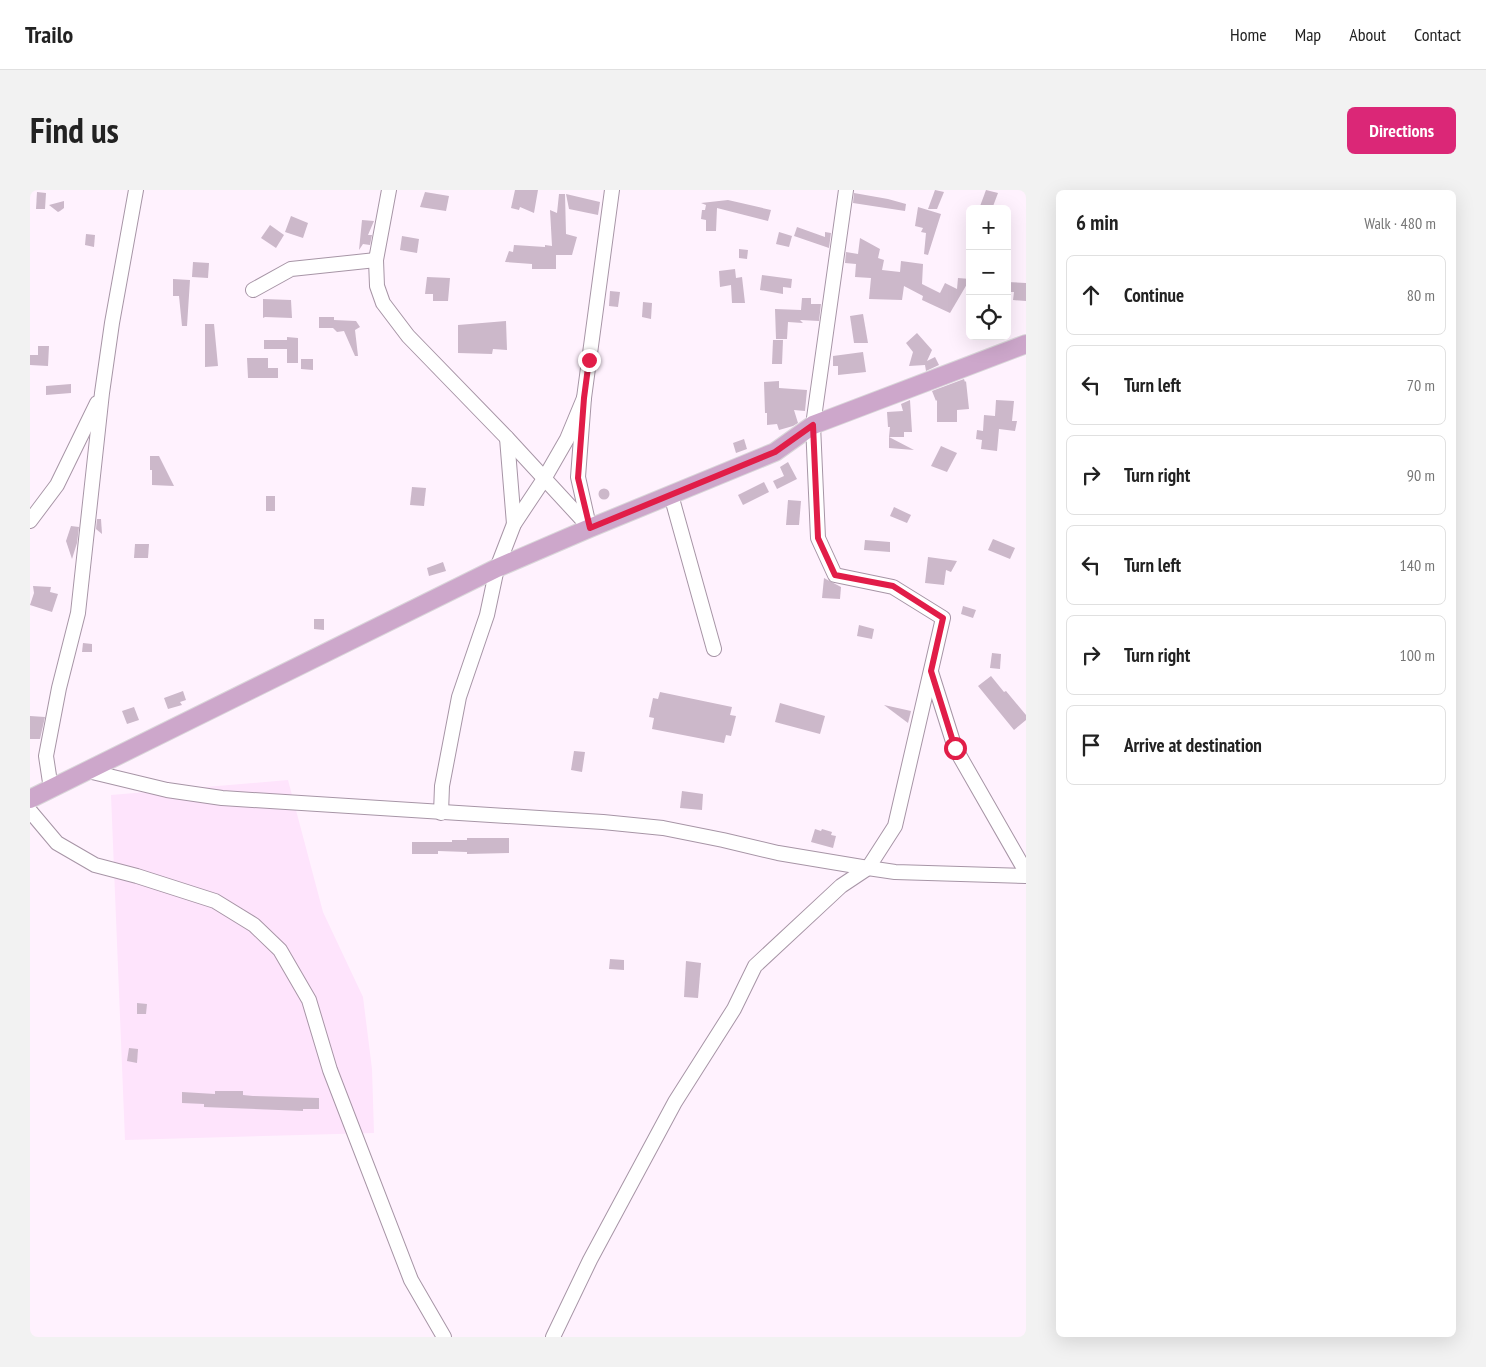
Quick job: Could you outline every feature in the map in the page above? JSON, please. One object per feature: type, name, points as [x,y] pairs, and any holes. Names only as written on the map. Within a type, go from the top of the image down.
[{"type":"main road","points":[[30,799],[497,568],[775,452],[813,425],[1026,344]]},
{"type":"street","points":[[51,789],[46,756],[59,688],[78,613],[102,393],[112,323],[136,190]]},
{"type":"street","points":[[389,190],[376,260],[377,286],[383,304],[408,336],[507,438],[590,528]]},
{"type":"street","points":[[590,528],[578,478],[584,398],[612,190]]},
{"type":"street","points":[[553,1337],[590,1260],[675,1102],[734,1009],[755,966],[841,886],[868,868],[894,826],[943,618],[893,586],[835,575],[818,538],[813,425],[846,190]]},
{"type":"street","points":[[253,290],[291,269],[376,260]]},
{"type":"street","points":[[30,521],[57,485],[102,393]]},
{"type":"street","points":[[441,813],[442,786],[459,697],[487,615],[497,568],[514,524],[544,479],[567,439],[584,398]]},
{"type":"street","points":[[507,438],[514,524]]},
{"type":"street","points":[[671,495],[714,649]]},
{"type":"street","points":[[931,671],[955,748],[1026,872]]},
{"type":"street","points":[[88,771],[167,790],[222,798],[603,822],[663,828],[778,853],[895,872],[1026,876]]},
{"type":"street","points":[[30,811],[57,843],[95,865],[137,876],[215,901],[254,925],[280,950],[308,1000],[330,1070],[411,1280],[444,1337]]},
{"type":"shaded area","points":[[288,780],[323,912],[363,997],[372,1069],[374,1133],[125,1140],[111,795]]},
{"type":"building","points":[[515,190],[538,190],[534,213],[520,207],[519,210],[511,208]]},
{"type":"building","points":[[935,190],[944,192],[937,209],[928,209]]},
{"type":"building","points":[[986,190],[998,193],[994,205],[980,205]]},
{"type":"building","points":[[37,192],[46,193],[45,209],[36,209]]},
{"type":"building","points":[[425,192],[449,196],[446,211],[420,207]]},
{"type":"building","points":[[854,193],[906,204],[905,211],[853,203]]},
{"type":"building","points":[[559,194],[565,194],[566,234],[577,237],[572,255],[556,255],[556,269],[532,269],[532,264],[505,262],[509,251],[513,252],[514,245],[552,246],[550,210],[557,213]]},
{"type":"building","points":[[566,194],[600,202],[598,215],[569,209]]},
{"type":"building","points":[[728,200],[771,210],[768,221],[717,208],[716,231],[706,231],[706,220],[701,219],[702,210],[705,210],[706,205],[701,203]]},
{"type":"building","points":[[64,201],[64,208],[58,212],[49,205]]},
{"type":"building","points":[[918,207],[941,214],[928,255],[924,254],[926,233],[921,232],[923,228],[915,226]]},
{"type":"building","points":[[291,216],[308,223],[303,238],[285,232]]},
{"type":"building","points":[[362,220],[374,221],[368,235],[372,235],[370,245],[363,244],[359,250]]},
{"type":"building","points":[[270,225],[284,235],[276,248],[261,238]]},
{"type":"building","points":[[797,227],[825,237],[825,232],[831,233],[829,248],[794,236]]},
{"type":"building","points":[[779,232],[792,236],[789,247],[776,244]]},
{"type":"building","points":[[86,234],[95,235],[94,247],[85,245]]},
{"type":"building","points":[[402,236],[419,239],[417,253],[400,250]]},
{"type":"building","points":[[860,238],[880,249],[878,258],[884,260],[882,270],[900,272],[901,261],[923,264],[922,284],[940,293],[945,283],[957,289],[958,278],[966,279],[966,286],[950,313],[922,300],[923,296],[904,286],[902,300],[869,299],[871,278],[855,277],[856,264],[845,263],[846,252],[858,254]]},
{"type":"building","points":[[739,249],[748,250],[747,259],[739,258]]},
{"type":"building","points":[[193,262],[209,263],[208,278],[192,277]]},
{"type":"building","points":[[735,269],[736,278],[742,277],[745,303],[732,303],[731,285],[720,287],[719,271]]},
{"type":"building","points":[[762,275],[792,279],[791,288],[783,287],[783,294],[760,290]]},
{"type":"building","points":[[427,277],[450,278],[448,301],[433,301],[433,294],[425,294]]},
{"type":"building","points":[[173,279],[190,280],[187,326],[182,326],[179,296],[173,296]]},
{"type":"building","points":[[1011,282],[1026,283],[1026,301],[1013,300],[1014,292],[1011,292]]},
{"type":"building","points":[[610,291],[620,292],[618,307],[609,306]]},
{"type":"building","points":[[802,298],[811,298],[811,304],[821,304],[819,321],[800,320],[803,323],[788,322],[787,339],[776,339],[775,309],[801,310]]},
{"type":"building","points":[[263,299],[291,300],[292,318],[263,318]]},
{"type":"building","points":[[643,302],[652,303],[651,319],[642,317]]},
{"type":"building","points":[[863,314],[868,343],[854,343],[850,316]]},
{"type":"building","points":[[319,317],[334,317],[334,320],[356,321],[360,327],[355,330],[358,356],[355,356],[344,331],[337,332],[333,328],[319,328]]},
{"type":"building","points":[[506,321],[507,350],[493,349],[492,354],[458,353],[458,325]]},
{"type":"building","points":[[205,324],[214,324],[218,366],[205,367]]},
{"type":"building","points":[[917,333],[932,350],[927,361],[935,357],[939,365],[926,371],[925,365],[909,366],[913,352],[906,343]]},
{"type":"building","points":[[287,337],[298,338],[298,363],[287,363],[287,349],[264,349],[264,340],[287,340]]},
{"type":"building","points":[[773,340],[783,340],[782,364],[772,364]]},
{"type":"building","points":[[38,346],[49,346],[48,366],[30,365],[30,355],[38,355]]},
{"type":"building","points":[[863,352],[866,372],[838,375],[838,366],[833,366],[833,356]]},
{"type":"building","points":[[247,358],[268,358],[268,368],[278,368],[278,378],[248,378]]},
{"type":"building","points":[[301,359],[313,359],[313,370],[301,369]]},
{"type":"building","points":[[964,379],[966,381],[969,409],[957,410],[957,422],[937,422],[937,400],[932,391]]},
{"type":"building","points":[[779,381],[779,388],[807,390],[805,411],[794,410],[798,423],[779,430],[777,424],[767,425],[764,382]]},
{"type":"building","points":[[71,384],[71,393],[46,395],[46,386]]},
{"type":"building","points":[[910,400],[912,432],[904,432],[904,437],[889,437],[890,427],[888,427],[887,412],[903,411],[901,404]]},
{"type":"building","points":[[996,400],[1014,401],[1012,421],[1017,421],[1015,431],[999,429],[997,451],[981,449],[982,440],[976,439],[977,430],[983,431],[984,415],[995,416]]},
{"type":"building","points":[[889,437],[914,450],[889,448]]},
{"type":"building","points":[[744,439],[747,449],[736,453],[733,443]]},
{"type":"building","points":[[941,446],[957,453],[947,472],[931,466]]},
{"type":"building","points":[[150,456],[159,456],[174,486],[152,485]]},
{"type":"building","points":[[788,462],[797,479],[777,489],[773,481],[784,476],[780,467]]},
{"type":"building","points":[[764,482],[769,492],[743,505],[738,495]]},
{"type":"building","points":[[412,487],[426,488],[424,506],[410,505]]},
{"type":"building","points":[[602,489],[606,489],[609,494],[608,498],[602,499],[599,496],[599,492]]},
{"type":"building","points":[[266,496],[275,496],[275,511],[266,511]]},
{"type":"building","points":[[788,500],[801,501],[799,525],[786,525]]},
{"type":"building","points":[[894,507],[911,515],[907,523],[890,516]]},
{"type":"building","points":[[97,519],[101,519],[102,534],[96,529]]},
{"type":"building","points":[[71,526],[79,527],[72,559],[66,541]]},
{"type":"building","points":[[993,539],[1015,548],[1010,559],[988,550]]},
{"type":"building","points":[[865,540],[890,542],[890,552],[864,550]]},
{"type":"building","points":[[135,544],[149,544],[148,558],[134,558]]},
{"type":"building","points":[[928,557],[957,561],[951,572],[946,570],[944,585],[925,583]]},
{"type":"building","points":[[443,562],[446,571],[429,576],[427,568]]},
{"type":"building","points":[[824,578],[841,587],[840,599],[822,598]]},
{"type":"building","points":[[33,586],[51,587],[50,592],[58,594],[52,612],[30,605],[34,593]]},
{"type":"building","points":[[963,606],[976,610],[973,618],[961,614]]},
{"type":"building","points":[[314,619],[324,619],[324,630],[314,629]]},
{"type":"building","points":[[859,625],[874,629],[872,639],[857,636]]},
{"type":"building","points":[[83,643],[92,644],[92,652],[82,652]]},
{"type":"building","points":[[992,653],[1001,654],[1000,669],[990,668]]},
{"type":"building","points":[[991,676],[1026,715],[1026,720],[1014,730],[978,686]]},
{"type":"building","points":[[183,691],[186,700],[180,702],[182,705],[168,709],[164,698]]},
{"type":"building","points":[[660,692],[732,707],[730,715],[736,716],[731,736],[726,735],[724,743],[652,729],[654,718],[649,717],[653,698],[658,699]]},
{"type":"building","points":[[780,703],[825,716],[820,734],[775,722]]},
{"type":"building","points":[[884,705],[911,711],[908,723]]},
{"type":"building","points":[[134,707],[139,720],[127,724],[122,711]]},
{"type":"building","points":[[30,716],[45,717],[40,739],[30,739]]},
{"type":"building","points":[[574,751],[585,752],[582,772],[571,770]]},
{"type":"building","points":[[682,791],[703,794],[702,810],[680,808]]},
{"type":"building","points":[[815,829],[832,832],[831,835],[836,836],[833,848],[811,842]]},
{"type":"building","points":[[467,838],[509,838],[509,853],[467,854],[467,852],[438,851],[438,854],[412,854],[412,842],[452,842],[452,840],[467,840]]},
{"type":"building","points":[[610,959],[624,960],[624,970],[609,969]]},
{"type":"building","points":[[686,961],[701,963],[698,998],[684,997]]},
{"type":"building","points":[[137,1003],[147,1004],[146,1014],[137,1014]]},
{"type":"building","points":[[129,1048],[138,1049],[137,1063],[127,1061]]},
{"type":"building","points":[[215,1091],[243,1091],[243,1095],[253,1096],[319,1098],[319,1109],[303,1109],[303,1111],[204,1107],[204,1104],[182,1103],[182,1092],[215,1094]]},
{"type":"route","points":[[589,360],[578,478],[590,528],[775,452],[813,425],[818,538],[835,575],[893,586],[943,618],[931,671],[955,748]]}]
